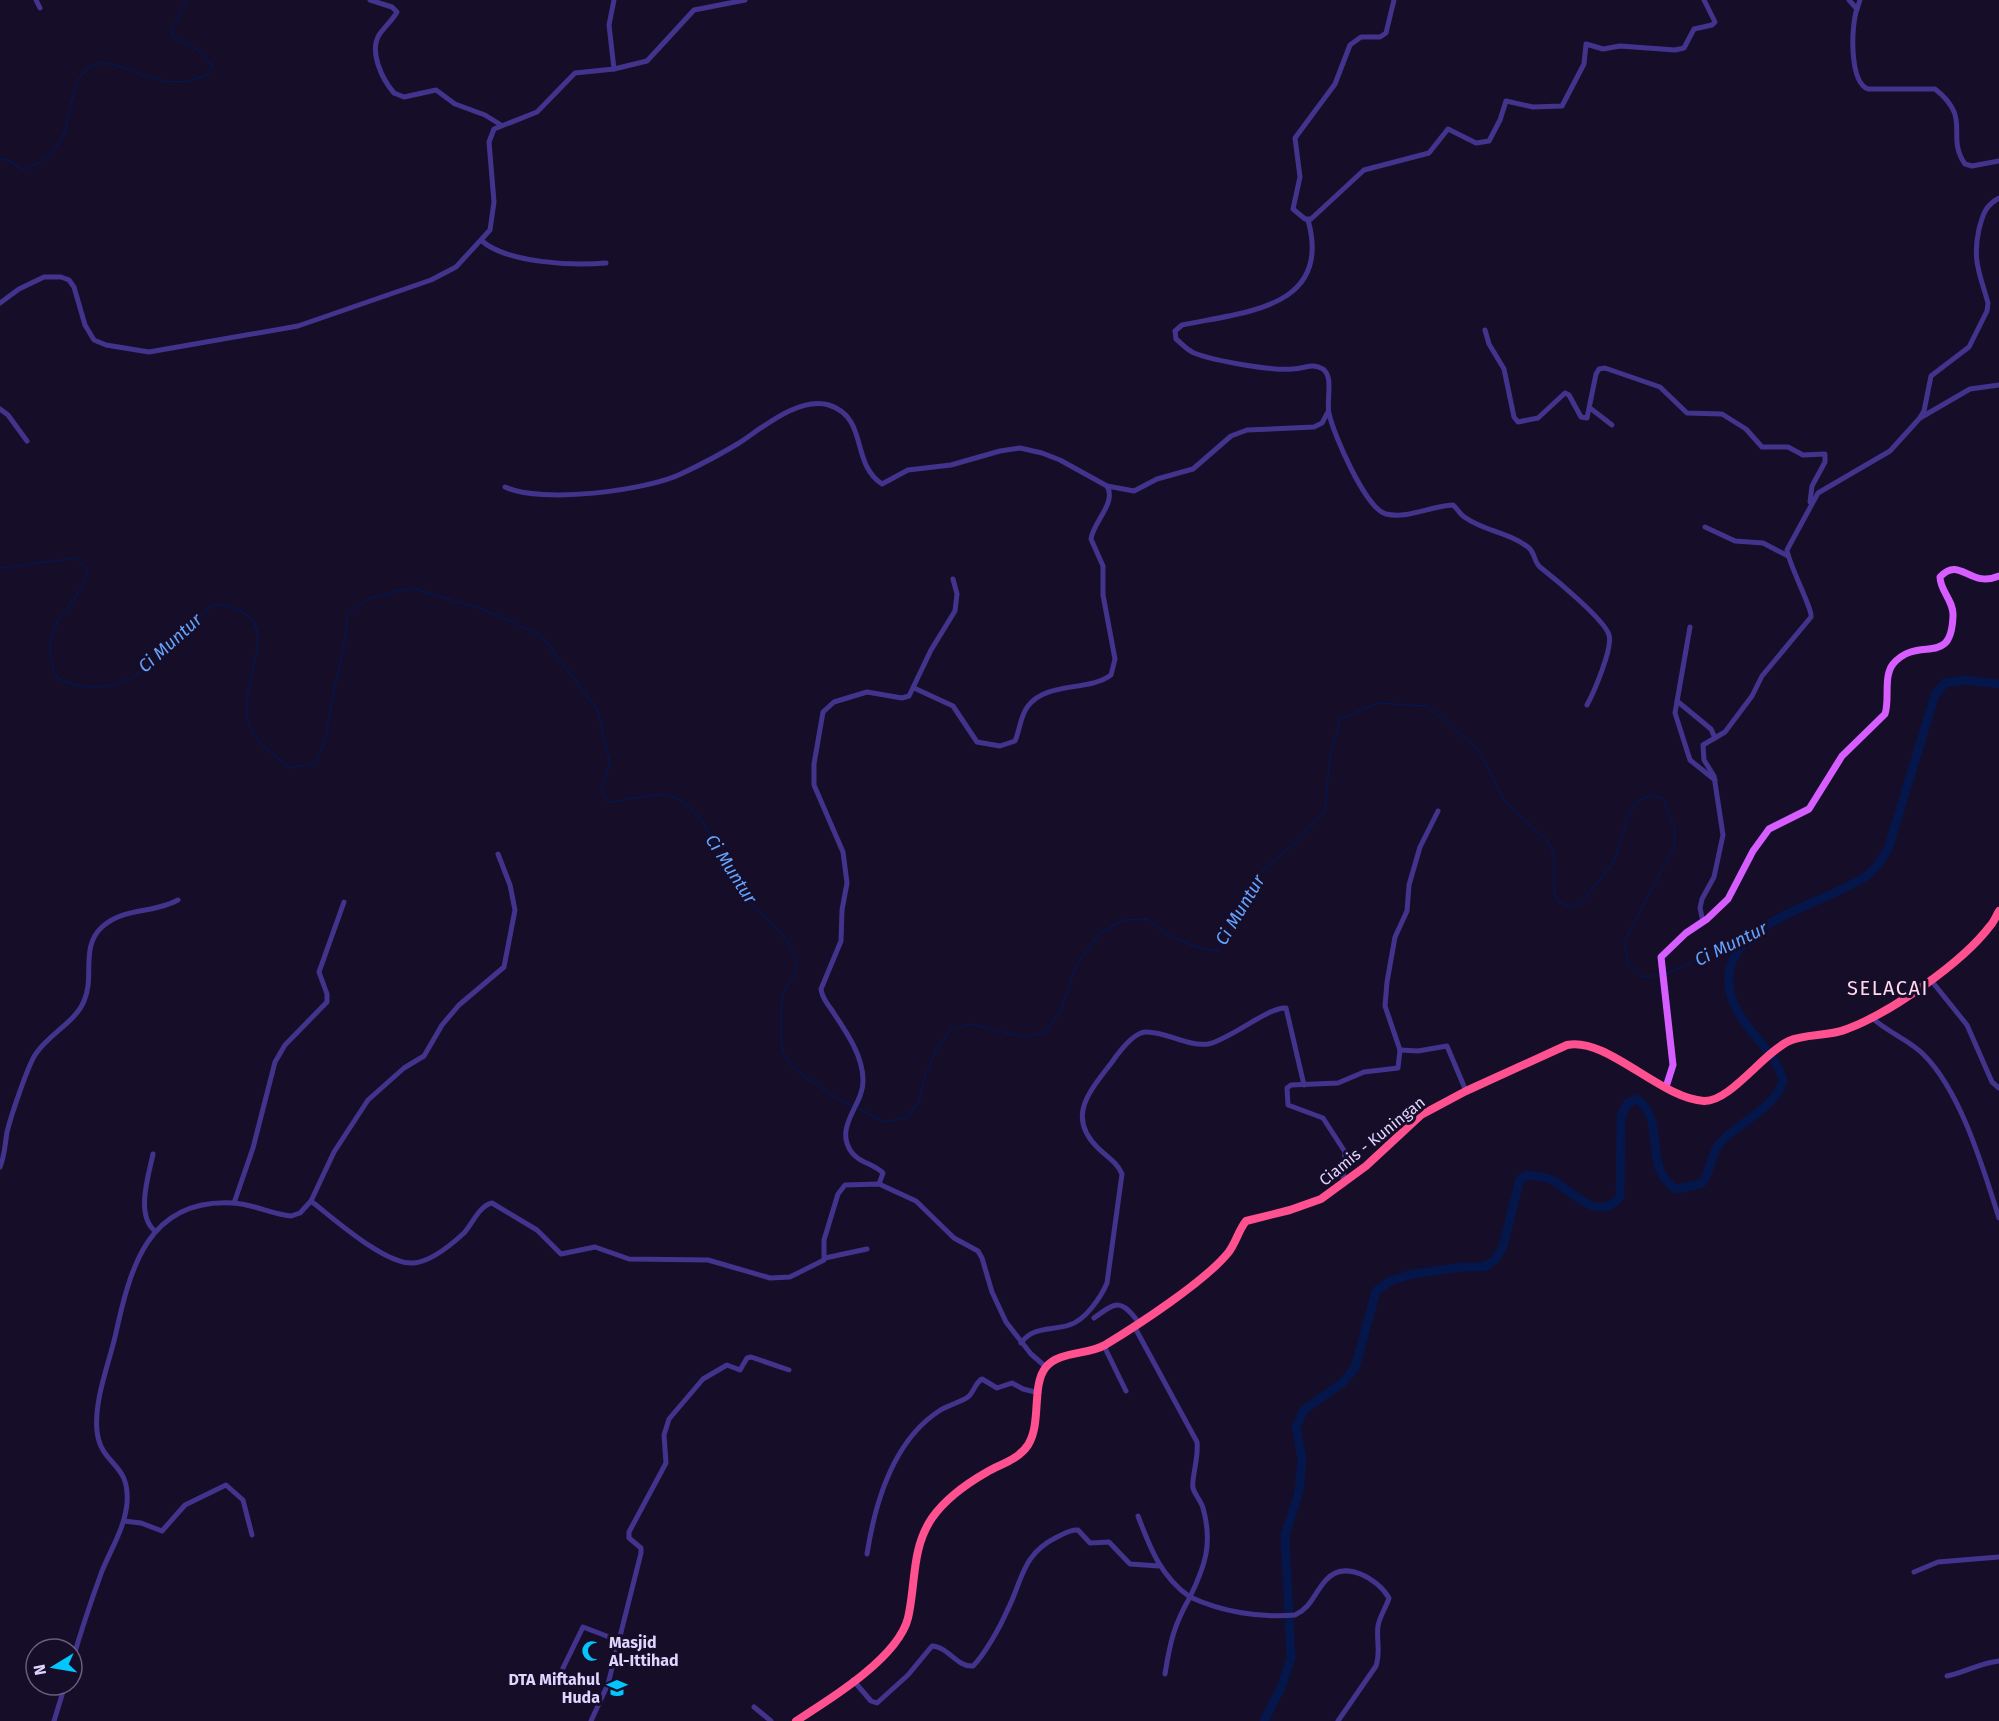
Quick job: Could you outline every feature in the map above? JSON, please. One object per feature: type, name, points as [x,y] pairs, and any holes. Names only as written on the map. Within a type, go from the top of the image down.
[{"type":"highway","name":"Ciamis - Kuningan","points":[[1046,1367],[1058,1359],[1104,1346],[1228,1253],[1246,1221],[1311,1204],[1343,1184],[1421,1115],[1466,1091],[1562,1047],[1579,1043],[1605,1053],[1666,1087],[1701,1101],[1712,1100],[1733,1087],[1776,1048],[1795,1039],[1836,1033],[1871,1017],[1930,979],[1962,956],[1995,927],[1999,910]]},
{"type":"highway","points":[[796,1721],[853,1680],[890,1648],[907,1622],[917,1550],[932,1518],[960,1490],[1024,1451],[1033,1437],[1039,1393],[1046,1367]]},
{"type":"main road","points":[[1666,1087],[1673,1065],[1661,957],[1728,899],[1753,850],[1769,829],[1809,809],[1842,756],[1885,714],[1889,674],[1893,665],[1913,650],[1943,647],[1948,642],[1953,612],[1940,578],[1948,570],[1956,569],[1980,580],[1999,576]]},
{"type":"street","points":[[36,0],[40,8]]},
{"type":"street","points":[[370,0],[392,7],[397,12],[382,30],[374,46],[383,75],[394,93],[404,96],[436,90],[455,104],[485,115],[501,125]]},
{"type":"street","points":[[614,0],[609,24],[614,69]]},
{"type":"street","points":[[0,303],[19,289],[44,277],[61,277],[69,280],[74,287],[85,325],[94,340],[136,352],[155,352],[309,322],[440,277],[456,267],[490,231],[493,219],[489,137],[501,125],[525,119],[537,112],[575,73],[641,64],[653,57],[694,10],[736,4],[745,0]]},
{"type":"street","points":[[1394,0],[1386,33],[1380,37],[1361,37],[1353,42],[1335,84],[1295,138],[1300,177],[1293,206],[1296,212],[1308,220],[1313,241],[1312,255],[1303,280],[1292,294],[1264,308],[1182,325],[1174,335],[1189,350],[1209,356],[1293,369],[1316,365],[1328,374],[1328,412],[1354,473],[1372,506],[1388,514],[1408,515],[1450,505],[1455,506],[1465,518],[1498,531],[1528,548],[1537,564],[1564,586],[1580,604],[1590,609],[1609,637],[1598,684],[1587,705]]},
{"type":"street","points":[[1308,220],[1364,170],[1428,153],[1445,130],[1453,130],[1476,143],[1489,141],[1500,120],[1506,101],[1533,107],[1562,106],[1584,64],[1586,44],[1603,49],[1620,46],[1675,50],[1684,48],[1692,30],[1712,25],[1715,22],[1704,0]]},
{"type":"street","points":[[1849,0],[1857,9]]},
{"type":"street","points":[[1860,0],[1852,41],[1858,81],[1862,87],[1868,89],[1935,89],[1956,112],[1957,147],[1965,164],[1972,166],[1999,160]]},
{"type":"street","points":[[1703,922],[1700,908],[1702,899],[1714,877],[1723,835],[1715,780],[1705,762],[1702,747],[1725,732],[1752,696],[1762,676],[1812,614],[1788,556],[1788,546],[1810,504],[1818,493],[1892,450],[1924,411],[1931,376],[1969,347],[1987,311],[1988,303],[1978,275],[1975,249],[1985,210],[1999,198]]},
{"type":"street","points":[[482,242],[497,251],[556,264],[606,263]]},
{"type":"street","points":[[1485,330],[1490,346],[1503,369],[1514,417],[1518,422],[1538,418],[1565,393],[1583,418],[1589,416],[1596,374],[1599,369],[1605,368],[1660,387],[1684,412],[1724,415],[1746,429],[1762,447],[1788,447],[1803,455],[1825,454],[1825,462],[1812,486],[1810,504]]},
{"type":"street","points":[[1919,419],[1970,388],[1999,385]]},
{"type":"street","points":[[505,487],[518,492],[553,496],[659,482],[680,475],[712,458],[781,415],[816,405],[829,405],[847,418],[859,436],[863,464],[882,484],[908,470],[951,465],[1000,451],[1020,448],[1060,460],[1107,486],[1134,490],[1157,479],[1196,468],[1234,435],[1251,429],[1314,427],[1322,423],[1328,412]]},
{"type":"street","points":[[1590,408],[1612,425]]},
{"type":"street","points":[[0,409],[8,415],[27,441]]},
{"type":"street","points":[[914,688],[953,706],[977,742],[1005,745],[1015,741],[1024,711],[1033,701],[1058,690],[1099,681],[1111,675],[1115,659],[1103,596],[1103,566],[1091,539],[1108,501],[1110,493],[1107,486]]},
{"type":"street","points":[[1705,527],[1735,541],[1763,543],[1788,556]]},
{"type":"street","points":[[879,1184],[883,1173],[859,1160],[849,1149],[846,1128],[862,1089],[862,1073],[854,1047],[839,1025],[820,989],[842,941],[842,910],[847,876],[843,852],[814,785],[815,758],[823,712],[828,705],[867,692],[905,698],[914,688],[931,650],[955,611],[957,594],[953,579]]},
{"type":"street","points":[[1690,627],[1676,713],[1690,760],[1715,780]]},
{"type":"street","points":[[1677,701],[1711,729],[1715,738]]},
{"type":"street","points":[[1343,1184],[1345,1152],[1323,1118],[1287,1103],[1287,1087],[1338,1083],[1364,1072],[1396,1069],[1400,1050],[1386,1009],[1387,982],[1395,937],[1407,911],[1409,885],[1416,859],[1425,833],[1438,811]]},
{"type":"street","points":[[79,1637],[87,1610],[124,1521],[127,1481],[123,1472],[107,1458],[101,1449],[98,1416],[127,1282],[139,1253],[155,1231],[184,1210],[234,1203],[291,1216],[300,1213],[311,1201],[334,1152],[368,1100],[400,1071],[424,1056],[442,1025],[459,1005],[497,974],[505,964],[515,910],[510,885],[498,855]]},
{"type":"street","points":[[0,1167],[6,1150],[8,1131],[35,1055],[76,1013],[85,999],[90,947],[94,936],[106,924],[129,912],[163,907],[178,900]]},
{"type":"street","points":[[234,1203],[253,1148],[275,1062],[285,1045],[327,1002],[327,994],[319,972],[344,902]]},
{"type":"street","points":[[1930,979],[1967,1025],[1992,1082],[1999,1088]]},
{"type":"street","points":[[1021,1343],[1035,1331],[1075,1323],[1101,1296],[1107,1283],[1122,1174],[1114,1162],[1088,1137],[1082,1121],[1082,1111],[1098,1081],[1136,1036],[1143,1032],[1152,1032],[1207,1044],[1247,1026],[1278,1008],[1286,1008],[1304,1085]]},
{"type":"street","points":[[1871,1017],[1885,1031],[1922,1052],[1933,1064],[1971,1137],[1999,1218]]},
{"type":"street","points":[[1400,1050],[1418,1051],[1447,1046],[1466,1091]]},
{"type":"street","points":[[153,1154],[145,1206],[147,1221],[155,1231]]},
{"type":"street","points":[[825,1258],[823,1244],[840,1190],[849,1183],[879,1184],[916,1201],[954,1238],[980,1254],[998,1306],[1021,1343],[1046,1367]]},
{"type":"street","points":[[311,1201],[375,1248],[406,1263],[421,1262],[449,1245],[466,1231],[489,1203],[530,1226],[561,1254],[595,1247],[629,1259],[708,1260],[763,1278],[777,1279],[809,1269],[825,1258],[867,1249]]},
{"type":"street","points":[[1094,1318],[1112,1304],[1119,1304],[1127,1308],[1197,1442],[1198,1455],[1193,1488],[1202,1507],[1208,1541],[1204,1570],[1172,1631],[1173,1642],[1165,1674]]},
{"type":"street","points":[[1104,1346],[1126,1391]]},
{"type":"street","points":[[591,1721],[608,1684],[617,1640],[642,1550],[631,1541],[629,1532],[666,1463],[664,1435],[674,1411],[706,1377],[728,1365],[741,1370],[748,1357],[789,1370]]},
{"type":"street","points":[[867,1554],[874,1512],[891,1471],[916,1430],[939,1411],[970,1395],[982,1379],[997,1388],[1012,1383],[1023,1389],[1039,1393]]},
{"type":"street","points":[[124,1521],[141,1523],[162,1531],[185,1504],[226,1485],[243,1500],[252,1535]]},
{"type":"street","points":[[1138,1516],[1159,1566],[1175,1585],[1190,1597],[1209,1606],[1280,1616],[1295,1615],[1313,1602],[1326,1579],[1340,1572],[1349,1571],[1378,1583],[1389,1598],[1378,1627],[1380,1655],[1376,1666],[1338,1721]]},
{"type":"street","points":[[853,1680],[871,1701],[877,1703],[908,1675],[932,1646],[938,1646],[966,1666],[973,1666],[1008,1610],[1017,1583],[1031,1557],[1049,1541],[1073,1529],[1078,1530],[1090,1543],[1109,1542],[1130,1564],[1159,1566]]},
{"type":"street","points":[[1914,1572],[1938,1562],[1999,1557]]},
{"type":"street","points":[[563,1668],[583,1627],[617,1640]]},
{"type":"street","points":[[1947,1676],[1967,1671],[1981,1663],[1999,1660]]},
{"type":"street","points":[[54,1721],[61,1697]]},
{"type":"street","points":[[754,1707],[771,1721]]},
{"type":"waterway","points":[[0,159],[7,160],[22,169],[42,161],[55,149],[63,134],[75,87],[82,75],[92,66],[103,63],[115,65],[174,82],[191,80],[209,73],[212,65],[197,49],[174,38],[171,31],[187,0]]},
{"type":"waterway","name":"Ci Muntur","points":[[0,568],[76,558],[88,571],[82,586],[53,631],[50,644],[51,659],[57,678],[81,686],[103,687],[124,681],[144,670],[213,604],[237,609],[251,619],[257,631],[257,646],[247,699],[249,724],[257,739],[290,768],[315,763],[320,754],[341,658],[347,614],[370,598],[411,588],[482,609],[541,635],[597,709],[610,764],[601,789],[608,802],[651,795],[668,796],[689,806],[699,818],[741,892],[783,936],[793,951],[797,964],[796,969],[784,993],[781,1006],[781,1033],[786,1058],[804,1076],[842,1102],[853,1106]]},
{"type":"waterway","points":[[1264,1721],[1281,1688],[1291,1658],[1285,1535],[1299,1492],[1302,1459],[1296,1427],[1304,1410],[1342,1383],[1355,1368],[1376,1291],[1390,1281],[1413,1274],[1462,1267],[1484,1267],[1495,1260],[1503,1246],[1520,1179],[1528,1175],[1553,1180],[1587,1204],[1596,1207],[1612,1204],[1620,1197],[1621,1116],[1627,1104],[1636,1099],[1651,1118],[1656,1156],[1659,1168],[1666,1180],[1676,1189],[1701,1184],[1720,1143],[1764,1108],[1778,1092],[1783,1082],[1773,1059],[1734,1005],[1730,992],[1730,969],[1739,949],[1755,933],[1776,920],[1847,887],[1872,871],[1888,849],[1935,695],[1945,683],[1965,680],[1999,684]]},
{"type":"waterway","name":"Ci Muntur","points":[[858,1108],[884,1122],[906,1118],[919,1101],[925,1076],[936,1050],[951,1029],[971,1024],[1024,1037],[1045,1033],[1060,1012],[1077,964],[1099,934],[1123,920],[1147,919],[1179,940],[1217,951],[1231,930],[1243,899],[1259,874],[1295,843],[1325,811],[1330,756],[1340,719],[1378,703],[1427,706],[1478,749],[1504,800],[1549,843],[1554,857],[1554,891],[1558,901],[1568,906],[1580,904],[1614,862],[1627,819],[1636,802],[1653,795],[1663,798],[1675,829],[1674,847],[1624,942],[1629,965],[1643,977],[1661,975]]},
{"type":"waterway","name":"Ci Muntur","points":[[1666,974],[1745,939]]},
{"type":"place","name":"Masjid Al-Ittihad","points":[[592,1651]]},
{"type":"place","name":"DTA Miftahul Huda","points":[[617,1688]]},
{"type":"district","name":"SELACAI","points":[[1888,988]]}]
